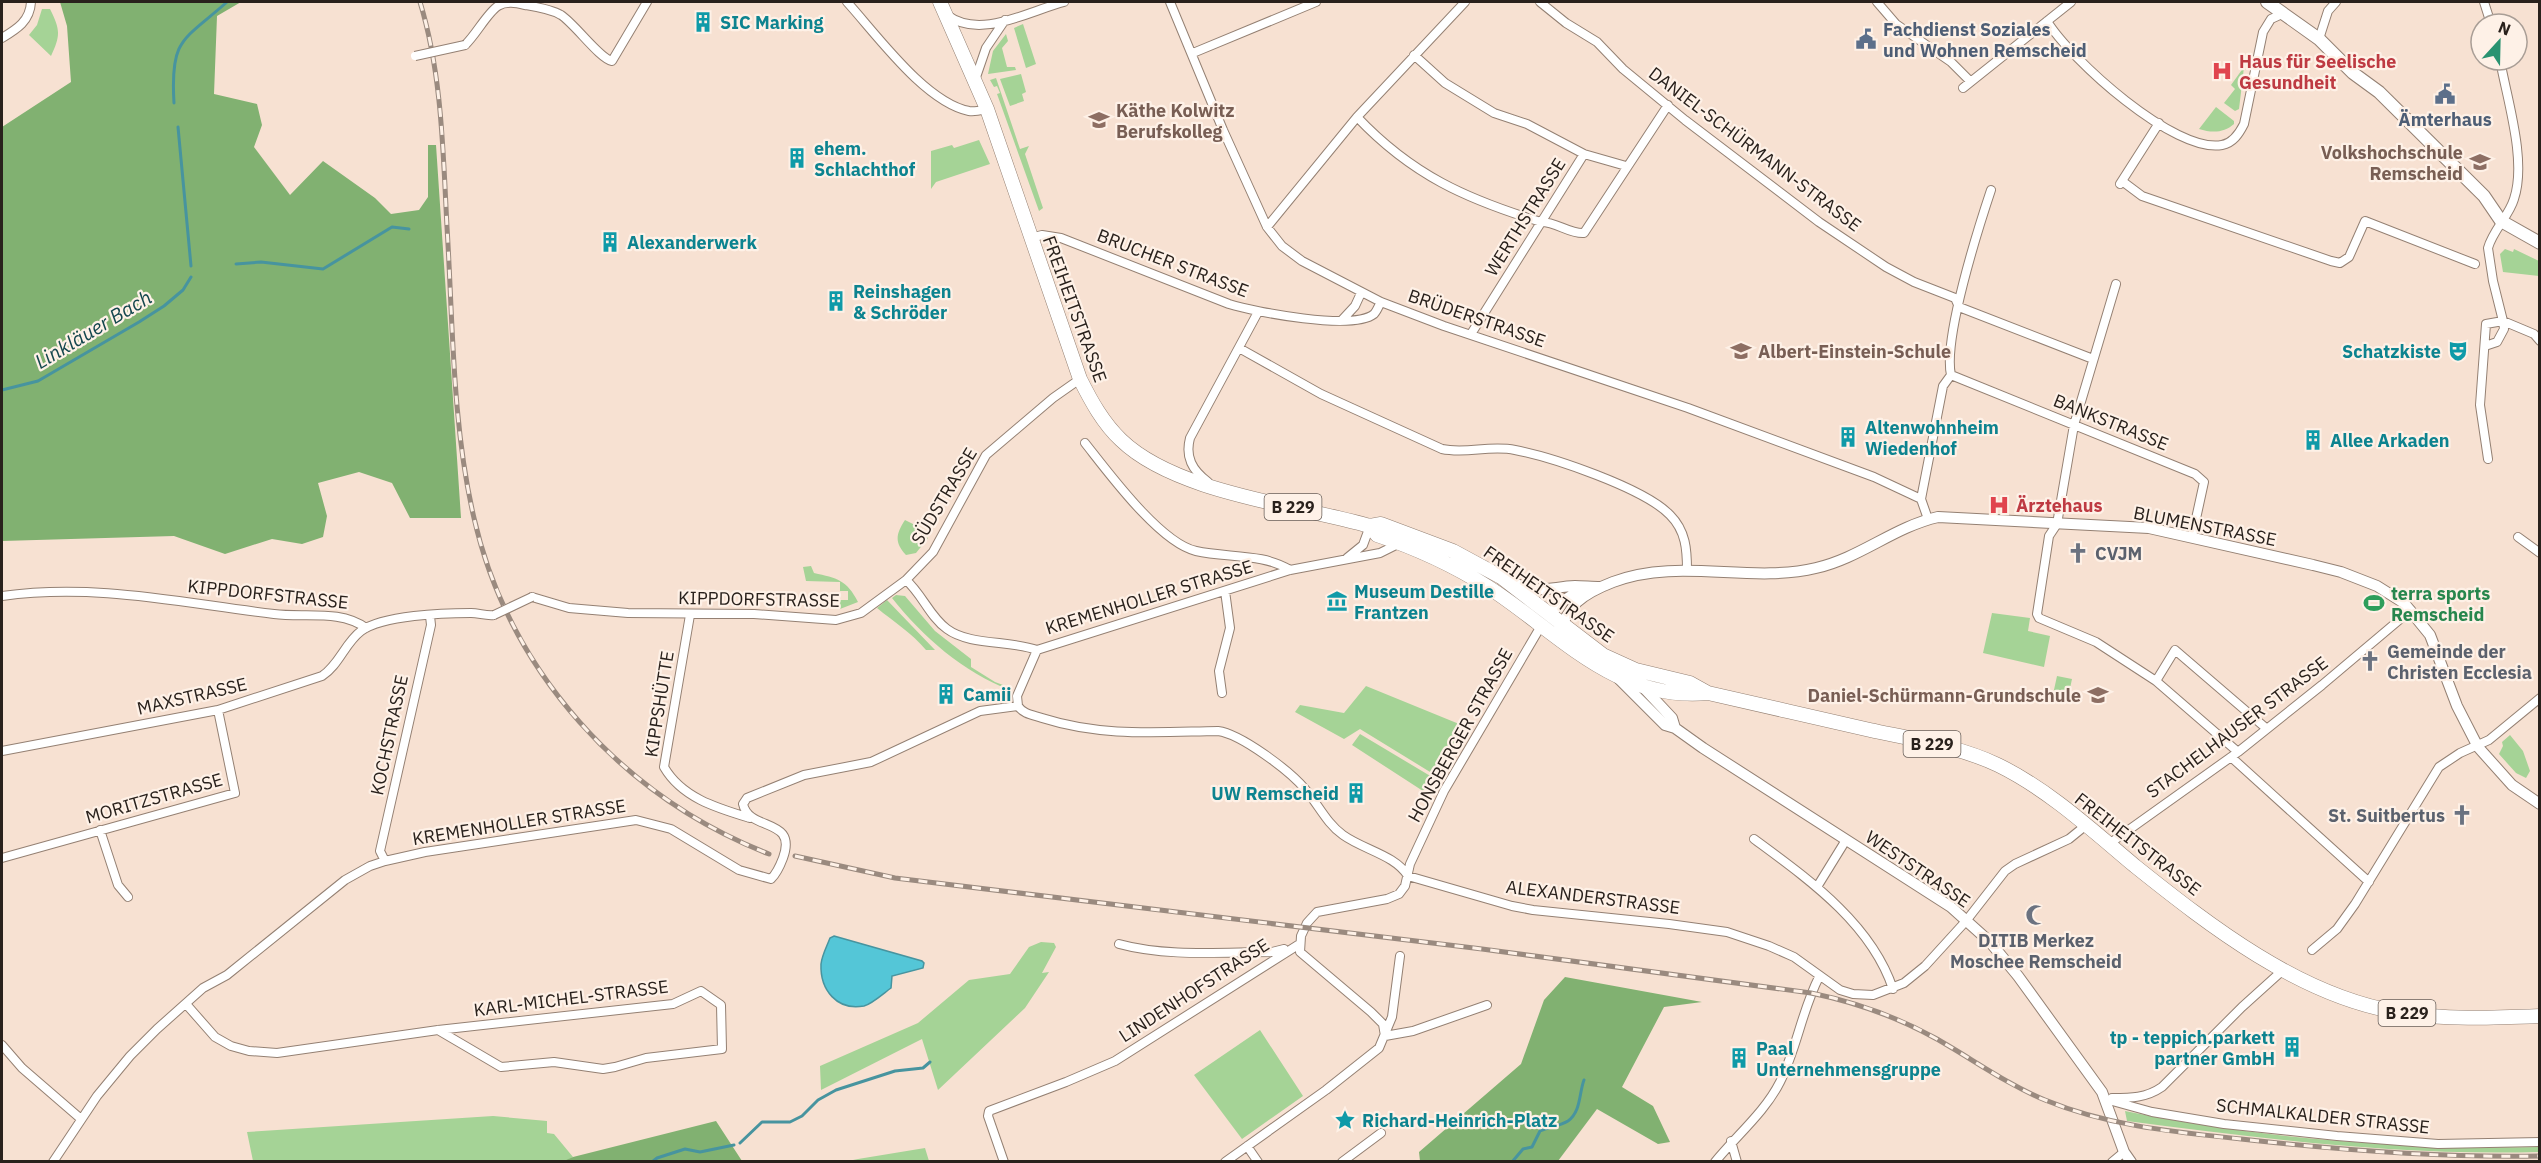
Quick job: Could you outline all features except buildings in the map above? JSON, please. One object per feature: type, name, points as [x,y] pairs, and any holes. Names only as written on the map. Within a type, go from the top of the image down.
[{"type":"main road","points":[[2266,2],[2319,39],[2353,73],[2379,92],[2484,196],[2501,221],[2540,243]]},
{"type":"main road","name":"FREIHEITSTRASSE","points":[[942,7],[987,109],[1080,379],[1097,411],[1122,441],[1163,467],[1215,488],[1370,526],[1380,524],[1424,538],[1501,577],[1602,655],[1617,670],[1645,673],[1690,683],[1708,693],[1969,753],[2021,777],[2191,909],[2283,970],[2341,997],[2397,1012],[2466,1018],[2540,1016]]},
{"type":"main road","name":"FREIHEITSTRASSE","points":[[1370,526],[1377,535],[1400,543],[1468,575],[1583,658],[1617,670],[1641,685],[1688,695],[1708,693]]},
{"type":"main road","points":[[1541,627],[1550,615]]},
{"type":"street","points":[[2,38],[22,24],[28,16],[32,2]]},
{"type":"street","points":[[415,56],[465,45],[476,35],[495,8],[505,3],[534,7],[561,15],[609,61],[619,52],[641,9],[647,2]]},
{"type":"street","points":[[847,2],[926,89],[972,112],[987,109]]},
{"type":"street","points":[[942,7],[956,22],[973,27],[1064,2]]},
{"type":"street","name":"BRÜDERSTRASSE","points":[[1170,2],[1223,130],[1267,227],[1282,246],[1302,261],[1382,302],[1688,408],[1874,477],[1921,499]]},
{"type":"street","points":[[1193,53],[1316,2]]},
{"type":"street","points":[[1267,227],[1357,117],[1465,2]]},
{"type":"street","name":"DANIEL-SCHÜRMANN-STRASSE","points":[[1540,2],[1566,23],[1597,42],[1623,69],[1819,222],[1887,267],[1914,282],[1955,298],[1959,307],[2093,359]]},
{"type":"street","points":[[1877,2],[1896,24],[1951,63],[1966,85],[2071,2]]},
{"type":"street","points":[[2319,39],[2328,11],[2336,2]]},
{"type":"street","points":[[2047,21],[2057,37],[2107,86],[2134,108],[2191,140],[2220,145],[2229,142],[2239,134],[2247,115],[2257,52],[2263,32],[2271,19],[2284,13]]},
{"type":"street","points":[[975,81],[986,48],[1005,20]]},
{"type":"street","points":[[1414,56],[1445,83],[1479,105],[1508,119],[1527,124],[1584,154]]},
{"type":"street","points":[[2485,346],[2497,342],[2504,329],[2488,248],[2514,200],[2517,178],[2513,128],[2502,72]]},
{"type":"street","points":[[1357,117],[1404,158],[1445,186],[1488,205],[1541,222],[1550,222],[1577,234],[1584,233],[1668,105]]},
{"type":"street","points":[[2159,123],[2121,183],[2142,196],[2340,263],[2349,257],[2365,221],[2475,264]]},
{"type":"street","name":"WERTHSTRASSE","points":[[1472,334],[1584,154],[1626,166]]},
{"type":"street","points":[[1928,519],[1921,499],[1943,386],[1951,375],[1948,363],[1959,307],[1991,190]]},
{"type":"street","name":"BRUCHER STRASSE","points":[[1030,238],[1042,235],[1061,238],[1230,304],[1258,312],[1298,318],[1342,320],[1374,314],[1382,302]]},
{"type":"street","points":[[2116,284],[2074,425],[2057,524],[2049,536],[2037,614],[2039,618],[2096,642],[2156,681],[2369,882]]},
{"type":"street","points":[[1342,320],[1355,306],[1361,293]]},
{"type":"street","points":[[1215,488],[1200,477],[1190,463],[1186,451],[1190,438],[1258,312]]},
{"type":"street","points":[[2488,459],[2480,405],[2486,324],[2503,321],[2534,334],[2540,340]]},
{"type":"street","points":[[1239,348],[1342,404],[1442,449],[1454,451],[1499,448],[1516,450],[1584,470],[1617,484],[1670,515],[1684,536],[1687,570]]},
{"type":"street","name":"BANKSTRASSE","points":[[1951,375],[2195,474],[2204,483],[2192,537]]},
{"type":"street","name":"SÜDSTRASSE","points":[[906,580],[933,552],[986,455],[1024,421],[1080,379]]},
{"type":"street","points":[[1086,443],[1123,492],[1182,546],[1199,552],[1267,560],[1279,563],[1290,570]]},
{"type":"street","name":"BLUMENSTRASSE","points":[[1550,615],[1571,594],[1640,574],[1687,570],[1785,574],[1815,569],[1838,562],[1910,525],[1928,519],[1947,517],[2133,527],[2192,537],[2341,572],[2384,590],[2411,610],[2430,635],[2457,706],[2478,747],[2512,785],[2540,804]]},
{"type":"street","points":[[1346,558],[1363,545],[1370,526]]},
{"type":"street","points":[[2518,537],[2540,553]]},
{"type":"street","name":"KREMENHOLLER STRASSE","points":[[1018,706],[1017,696],[1037,650],[1290,570],[1380,553],[1400,543]]},
{"type":"street","name":"BLUMENSTRASSE","points":[[1501,577],[1536,590],[1553,590],[1573,586],[1600,587]]},
{"type":"street","points":[[906,580],[946,629],[969,638],[1020,644],[1037,650]]},
{"type":"street","name":"KIPPDORFSTRASSE","points":[[2,596],[29,592],[140,594],[276,614],[348,617],[366,628],[387,621],[430,616],[494,615],[532,597],[584,610],[690,615],[754,614],[836,620],[861,613],[906,580]]},
{"type":"street","name":"BLUMENSTRASSE","points":[[1554,636],[1576,604],[1600,587]]},
{"type":"street","points":[[1222,693],[1219,671],[1230,628],[1225,591]]},
{"type":"street","name":"STACHELHAUSER STRASSE","points":[[2109,844],[2235,755],[2411,610]]},
{"type":"street","name":"KIPPSHÜTTE","points":[[690,615],[664,767],[683,789],[700,801],[752,818]]},
{"type":"street","name":"KOCHSTRASSE","points":[[385,861],[380,851],[381,845],[431,625],[430,616]]},
{"type":"street","name":"HONSBERGER STRASSE","points":[[1299,945],[1307,923],[1317,912],[1388,899],[1399,894],[1405,886],[1410,864],[1444,791],[1541,627]]},
{"type":"street","name":"MAXSTRASSE","points":[[2,751],[218,710],[322,676],[333,666],[345,647],[366,628]]},
{"type":"street","points":[[2156,681],[2175,650],[2267,729]]},
{"type":"street","name":"WESTSTRASSE","points":[[1617,670],[1665,725],[1675,728],[1951,907],[1990,942],[2018,976],[2105,1099],[2127,1157]]},
{"type":"street","name":"WESTSTRASSE","points":[[1641,685],[1672,718],[1675,728]]},
{"type":"street","points":[[2312,950],[2337,929],[2369,882],[2439,766],[2460,753],[2478,747],[2540,698]]},
{"type":"street","points":[[752,818],[745,812],[743,804],[747,798],[804,775],[871,762],[980,711],[1018,706]]},
{"type":"street","name":"ALEXANDERSTRASSE","points":[[1018,706],[1028,714],[1061,724],[1094,730],[1134,734],[1218,731],[1229,733],[1263,755],[1304,787],[1340,833],[1395,862],[1408,876],[1533,910],[1726,932],[1794,957],[1819,977]]},
{"type":"street","name":"MORITZSTRASSE","points":[[2,858],[235,793],[218,710]]},
{"type":"street","name":"KREMENHOLLER STRASSE","points":[[53,1161],[81,1119],[130,1056],[203,988],[227,975],[345,880],[385,861],[425,852],[636,820],[671,830],[739,870],[771,879],[780,866],[787,848],[787,841],[784,835],[772,826],[752,818]]},
{"type":"street","points":[[1715,1161],[1780,1083],[1808,999],[1819,977],[1840,990],[1853,994],[1873,995],[1893,988],[1925,966],[1966,921],[2005,871],[2069,839],[2085,826]]},
{"type":"street","points":[[100,831],[118,885],[128,897]]},
{"type":"street","points":[[1754,839],[1817,887],[1863,933],[1893,988]]},
{"type":"street","points":[[1817,887],[1846,840]]},
{"type":"street","name":"LINDENHOFSTRASSE","points":[[1119,944],[1137,949],[1272,952],[1299,945]]},
{"type":"street","points":[[1299,945],[1300,952],[1312,964],[1371,1011],[1383,1024],[1385,1036]]},
{"type":"street","name":"LINDENHOFSTRASSE","points":[[1004,1161],[988,1116],[989,1111],[1066,1082],[1123,1056],[1299,945]]},
{"type":"street","points":[[1225,1161],[1379,1048],[1392,1017],[1400,956]]},
{"type":"street","points":[[2105,1099],[2138,1098],[2152,1094],[2162,1087],[2283,970]]},
{"type":"street","name":"KARL-MICHEL-STRASSE","points":[[186,1004],[215,1037],[231,1046],[263,1053],[321,1048],[438,1030],[673,1004],[701,991],[721,1005],[722,1049],[646,1058],[603,1069],[554,1062],[501,1067],[438,1030]]},
{"type":"street","points":[[1385,1036],[1413,1031],[1487,1005]]},
{"type":"street","points":[[2,1045],[22,1068],[81,1119]]},
{"type":"street","name":"SCHMALKALDER STRASSE","points":[[2105,1099],[2152,1112],[2224,1124],[2313,1133],[2438,1144],[2540,1142]]},
{"type":"street","points":[[1342,1161],[1381,1133]]},
{"type":"street","points":[[1731,1141],[1737,1161]]},
{"type":"street","points":[[1247,1146],[1258,1161]]},
{"type":"street","points":[[2112,1161],[2127,1157]]},
{"type":"green space","points":[[60,2],[241,2],[217,16],[214,94],[257,104],[262,125],[254,147],[290,195],[323,161],[375,198],[391,214],[419,210],[428,197],[428,145],[436,145],[461,518],[410,518],[392,483],[359,472],[318,483],[327,516],[323,537],[302,544],[272,539],[225,554],[174,536],[2,541],[2,127],[71,82],[67,26]]},
{"type":"green space","points":[[42,9],[50,9],[58,32],[51,56],[29,35],[37,25]]},
{"type":"green space","points":[[1023,24],[1036,64],[1026,68],[1014,28]]},
{"type":"green space","points":[[1006,34],[1008,41],[1002,48],[1007,67],[1015,67],[1016,70],[988,74],[993,51]]},
{"type":"green space","points":[[2244,67],[2239,109],[2235,111],[2224,103],[2235,89],[2231,85]]},
{"type":"green space","points":[[1021,74],[1026,92],[1022,94],[1024,101],[1010,106],[1000,79]]},
{"type":"green space","points":[[996,78],[1020,149],[1029,146],[1025,154],[1043,208],[1039,211],[997,94],[1000,93],[997,86],[994,87],[990,80]]},
{"type":"green space","points":[[2216,107],[2234,121],[2234,124],[2218,131],[2199,129]]},
{"type":"green space","points":[[979,140],[990,164],[936,182],[931,189],[931,151],[952,145],[954,148]]},
{"type":"green space","points":[[2505,249],[2513,252],[2514,249],[2539,261],[2539,276],[2503,272],[2500,254]]},
{"type":"green space","points":[[905,520],[923,529],[921,535],[928,538],[916,553],[906,555],[898,542]]},
{"type":"green space","points":[[811,566],[814,573],[835,579],[845,584],[858,602],[840,609],[840,600],[848,600],[848,591],[840,591],[840,582],[806,581],[803,567]]},
{"type":"green space","points":[[896,595],[905,596],[935,631],[971,659],[971,667],[995,682],[1011,688],[1010,690],[976,674],[945,652],[904,612],[892,598]]},
{"type":"green space","points":[[887,600],[935,650],[926,650],[909,633],[877,608]]},
{"type":"green space","points":[[1992,613],[2030,618],[2028,631],[2050,636],[2044,667],[1983,653]]},
{"type":"green space","points":[[2057,676],[2072,679],[2067,702],[2052,699]]},
{"type":"green space","points":[[1366,686],[1464,726],[1435,775],[1360,729],[1344,739],[1295,712],[1300,705],[1344,713]]},
{"type":"green space","points":[[1360,734],[1432,777],[1423,791],[1352,745]]},
{"type":"green space","points":[[2510,735],[2523,751],[2530,771],[2526,778],[2516,773],[2499,754],[2503,746],[2502,742]]},
{"type":"green space","points":[[1041,942],[1054,943],[1056,947],[1042,973],[1049,972],[1025,1008],[938,1090],[922,1039],[821,1090],[820,1066],[918,1023],[969,980],[1010,974],[1029,947]]},
{"type":"green space","points":[[1565,977],[1702,1002],[1664,1007],[1622,1087],[1653,1106],[1670,1142],[1658,1144],[1597,1109],[1558,1161],[1420,1161],[1419,1152],[1521,1064],[1544,1000]]},
{"type":"green space","points":[[1260,1030],[1303,1096],[1242,1139],[1194,1075]]},
{"type":"green space","points":[[2125,1111],[2176,1121],[2279,1135],[2383,1144],[2539,1147],[2539,1152],[2487,1153],[2384,1149],[2281,1140],[2127,1121]]},
{"type":"green space","points":[[493,1116],[547,1121],[547,1133],[554,1134],[573,1157],[564,1162],[253,1161],[247,1132]]},
{"type":"green space","points":[[716,1121],[742,1161],[564,1161],[573,1157]]},
{"type":"green space","points":[[925,1148],[929,1161],[848,1161],[858,1159]]},
{"type":"water","points":[[834,936],[922,961],[923,968],[892,976],[891,988],[867,1005],[854,1007],[846,1005],[832,997],[821,973],[823,954],[830,938]]},
{"type":"waterway","name":"Linkläuer Bach","points":[[174,103],[174,65],[182,43],[227,2]]},
{"type":"waterway","name":"Linkläuer Bach","points":[[178,127],[191,266]]},
{"type":"waterway","name":"Linkläuer Bach","points":[[236,264],[261,262],[323,269],[392,227],[409,229]]},
{"type":"waterway","name":"Linkläuer Bach","points":[[2,390],[38,381],[139,322],[183,290],[191,277]]},
{"type":"waterway","points":[[740,1143],[762,1122],[790,1122],[802,1116],[818,1100],[836,1090],[895,1071],[923,1068],[930,1062]]},
{"type":"waterway","points":[[1512,1162],[1523,1149],[1532,1147],[1540,1131],[1565,1123],[1572,1117],[1577,1108],[1584,1080]]},
{"type":"waterway","points":[[652,1162],[657,1158],[685,1149],[700,1152],[734,1145]]},
{"type":"railway","points":[[420,2],[433,57],[440,113],[454,373],[461,446],[474,518],[491,574],[514,627],[544,677],[580,722],[621,763],[666,799],[716,830],[769,854]]},
{"type":"railway","points":[[795,856],[895,878],[1482,949],[1811,993],[1859,1005],[1890,1016],[1935,1038],[2016,1086],[2045,1100],[2093,1116],[2142,1127],[2352,1150],[2465,1156],[2540,1156]]},
{"type":"place","name":"SIC Marking","points":[[703,22]]},
{"type":"place","name":"Fachdienst Soziales und Wohnen Remscheid","points":[[1866,39]]},
{"type":"place","name":"Haus für Seelische Gesundheit","points":[[2222,71]]},
{"type":"place","name":"Ämterhaus","points":[[2445,94]]},
{"type":"place","name":"Käthe Kolwitz Berufskolleg","points":[[1099,120]]},
{"type":"place","name":"ehem. Schlachthof","points":[[797,158]]},
{"type":"place","name":"Volkshochschule Remscheid","points":[[2480,162]]},
{"type":"place","name":"Alexanderwerk","points":[[610,242]]},
{"type":"place","name":"Reinshagen & Schröder","points":[[836,301]]},
{"type":"place","name":"Albert-Einstein-Schule","points":[[1741,351]]},
{"type":"place","name":"Schatzkiste","points":[[2458,351]]},
{"type":"place","name":"Altenwohnheim Wiedenhof","points":[[1848,437]]},
{"type":"place","name":"Allee Arkaden","points":[[2313,440]]},
{"type":"place","name":"Ärztehaus","points":[[1999,505]]},
{"type":"place","name":"CVJM","points":[[2078,553]]},
{"type":"place","name":"Museum Destille Frantzen","points":[[1337,601]]},
{"type":"place","name":"terra sports Remscheid","points":[[2374,603]]},
{"type":"place","name":"Gemeinde der Christen Ecclesia","points":[[2370,661]]},
{"type":"place","name":"Camii","points":[[946,694]]},
{"type":"place","name":"Daniel-Schürmann-Grundschule","points":[[2098,695]]},
{"type":"place","name":"UW Remscheid","points":[[1356,793]]},
{"type":"place","name":"St. Suitbertus","points":[[2462,815]]},
{"type":"place","name":"DITIB Merkez Moschee Remscheid","points":[[2036,915]]},
{"type":"place","name":"tp - teppich.parkett partner GmbH","points":[[2292,1047]]},
{"type":"place","name":"Paal Unternehmensgruppe","points":[[1739,1058]]},
{"type":"place","name":"Richard-Heinrich-Platz","points":[[1345,1120]]}]
